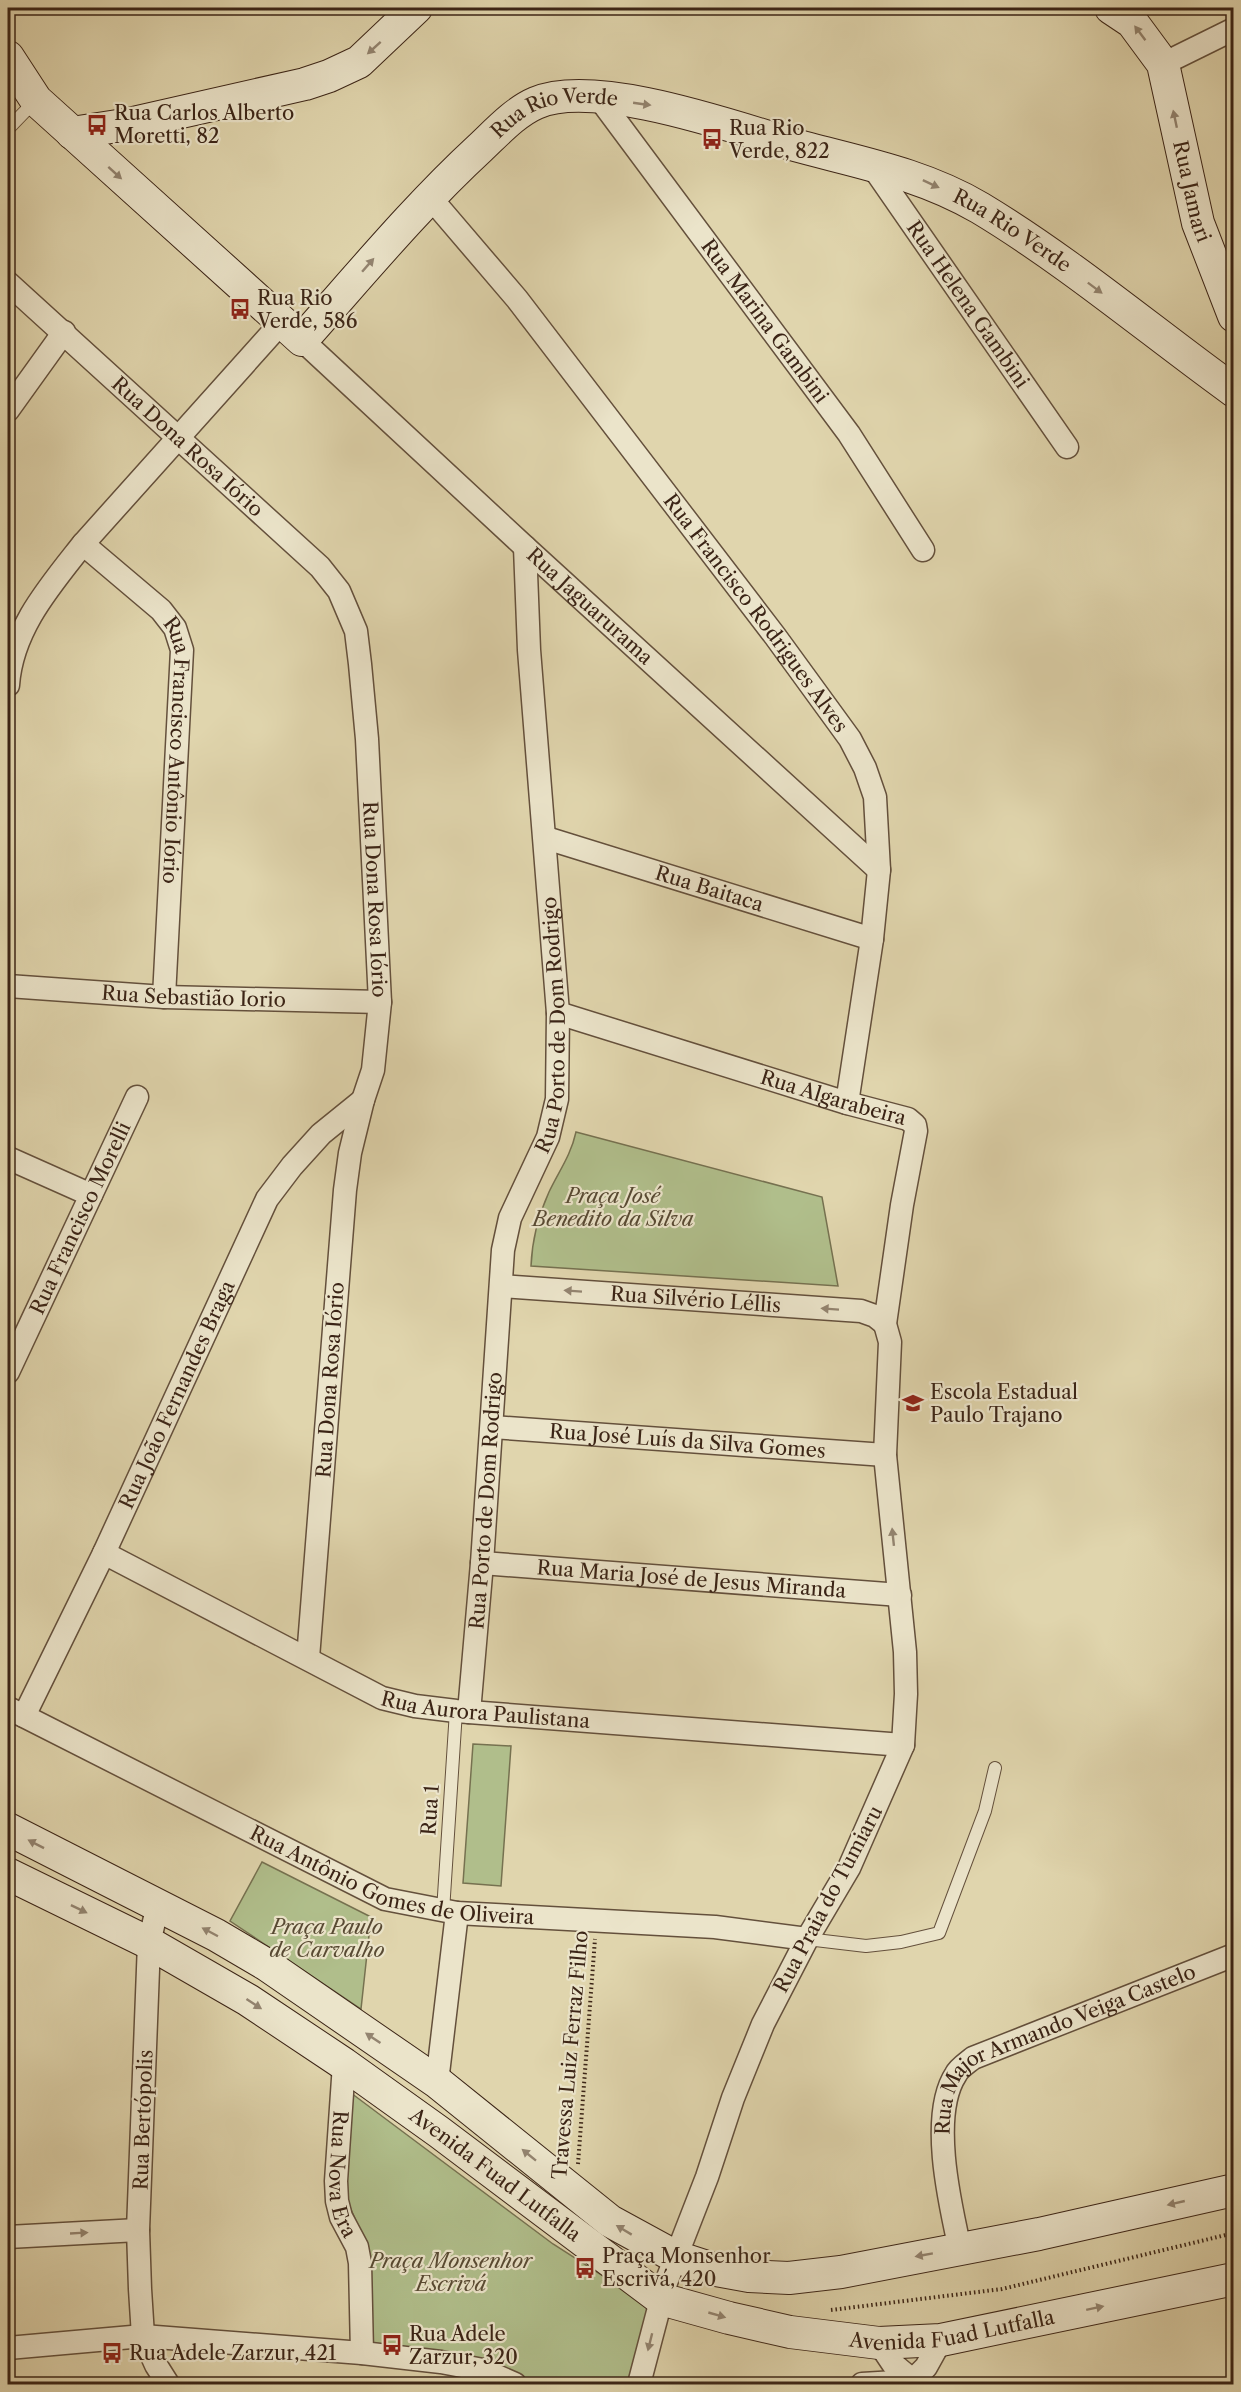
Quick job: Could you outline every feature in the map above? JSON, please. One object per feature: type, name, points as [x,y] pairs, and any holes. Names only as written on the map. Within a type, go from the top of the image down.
[{"type":"main road","points":[[72,133],[158,117],[305,84],[329,76],[359,62],[416,8]]},
{"type":"main road","points":[[1111,8],[1132,22],[1163,64]]},
{"type":"main road","points":[[8,57],[36,100],[292,331]]},
{"type":"main road","name":"Rua Jamari","points":[[1163,64],[1198,223],[1233,316]]},
{"type":"main road","name":"Rua Rio Verde","points":[[292,331],[511,119],[534,104],[558,95],[658,106],[795,145],[870,163],[923,180],[978,207],[1042,248],[1233,391]]},
{"type":"main road","points":[[1188,358],[1215,366],[1233,365]]},
{"type":"main road","name":"Avenida Fuad Lutfalla","points":[[8,1829],[216,1935],[267,1965],[437,2082],[610,2221],[676,2257],[716,2270],[749,2276],[789,2278],[841,2271],[1039,2234],[1233,2190]]},
{"type":"main road","name":"Avenida Fuad Lutfalla","points":[[8,1874],[149,1943],[249,2000],[439,2132],[661,2299],[790,2332],[879,2343],[941,2340],[1233,2278]]},
{"type":"street","points":[[1163,64],[1233,29]]},
{"type":"street","name":"Rua Marina Gambini","points":[[599,98],[849,434],[923,550]]},
{"type":"street","name":"Rua Helena Gambini","points":[[870,163],[1067,447]]},
{"type":"street","name":"Rua Francisco Rodrigues Alves","points":[[429,196],[518,299],[776,636],[850,739],[866,768],[875,797],[879,870],[872,939],[847,1102]]},
{"type":"street","name":"Rua Dona Rosa Iório","points":[[8,283],[320,567],[339,591],[356,631],[367,739],[380,1002],[373,1070],[350,1153],[345,1190],[308,1658]]},
{"type":"street","points":[[8,685],[17,644],[32,611],[83,544],[178,439],[292,331]]},
{"type":"street","name":"Rua Jaguarurama","points":[[292,331],[879,870]]},
{"type":"street","points":[[8,410],[64,332]]},
{"type":"street","name":"Rua Francisco Antônio Iório","points":[[83,544],[161,610],[175,628],[182,650],[164,997]]},
{"type":"street","name":"Rua Porto de Dom Rodrigo","points":[[462,1712],[482,1563],[503,1250],[510,1218],[548,1137],[557,1099],[558,1013],[546,838],[529,650],[525,547]]},
{"type":"street","name":"Rua Baitaca","points":[[546,838],[872,939]]},
{"type":"street","name":"Rua Sebastião Iorio","points":[[8,986],[164,997],[380,1002]]},
{"type":"street","name":"Rua Algarabeira","points":[[558,1013],[908,1119],[915,1125],[916,1131],[902,1204],[885,1324]]},
{"type":"street","name":"Rua Francisco Morelli","points":[[8,1372],[136,1097]]},
{"type":"street","name":"Rua João Fernandes Braga","points":[[16,1712],[104,1553],[267,1199],[292,1166],[321,1134],[363,1100]]},
{"type":"street","points":[[8,1158],[91,1195]]},
{"type":"street","name":"Rua Silvério Léllis","points":[[502,1286],[861,1311],[875,1316],[885,1324]]},
{"type":"street","name":"Rua Praia do Tumiaru","points":[[639,2385],[661,2299],[707,2177],[733,2098],[763,2024],[807,1939],[849,1868],[903,1744],[906,1694],[905,1652],[885,1455],[890,1342],[885,1324]]},
{"type":"street","name":"Rua José Luís da Silva Gomes","points":[[492,1427],[885,1455]]},
{"type":"street","name":"Rua Aurora Paulistana","points":[[104,1553],[382,1698],[415,1706],[462,1712],[903,1744]]},
{"type":"street","name":"Rua Maria José de Jesus Miranda","points":[[482,1563],[900,1595]]},
{"type":"street","name":"Rua Antônio Gomes de Oliveira","points":[[16,1712],[385,1899],[450,1912],[715,1926],[807,1939]]},
{"type":"street","name":"Rua Bertópolis","points":[[143,2336],[138,2230],[149,1943],[158,1905]]},
{"type":"street","points":[[437,2082],[450,1912]]},
{"type":"street","name":"Rua Major Armando Veiga Castelo","points":[[960,2249],[946,2174],[942,2132],[946,2097],[956,2073],[973,2058],[982,2054],[1233,1955]]},
{"type":"street","name":"Rua Nova Era","points":[[344,2064],[336,2181],[337,2201],[341,2217],[357,2247],[360,2263],[362,2353]]},
{"type":"street","points":[[12,2233],[138,2230]]},
{"type":"street","points":[[143,2336],[168,2385]]},
{"type":"street","points":[[8,2348],[143,2336],[362,2353],[483,2370],[515,2385]]},
{"type":"street","points":[[915,2383],[941,2340]]},
{"type":"street","points":[[879,2343],[893,2364],[915,2383]]},
{"type":"street","points":[[862,2385],[915,2383]]},
{"type":"lane","points":[[8,128],[36,100]]},
{"type":"lane","name":"Rua 1","points":[[450,1912],[462,1712]]},
{"type":"lane","points":[[807,1939],[866,1946],[901,1942],[939,1933],[985,1811],[995,1768]]},
{"type":"path","name":"Travessa Luiz Ferraz Filho","points":[[574,2192],[596,1920]]},
{"type":"path","points":[[831,2310],[1002,2289],[1233,2233]]},
{"type":"green space","name":"Praça José Benedito da Silva","points":[[576,1132],[822,1197],[838,1286],[531,1266],[534,1237],[542,1209],[568,1156]]},
{"type":"green space","points":[[473,1744],[511,1746],[501,1886],[463,1883]]},
{"type":"green space","name":"Praça Paulo de Carvalho","points":[[262,1862],[371,1917],[361,2009],[230,1921]]},
{"type":"green space","name":"Praça Monsenhor Escrivá","points":[[351,2093],[553,2244],[653,2308],[634,2384],[524,2384],[489,2367],[369,2342],[363,2237],[346,2198]]},
{"type":"place","name":"Rua Carlos Alberto Moretti, 82","points":[[97,125]]},
{"type":"place","name":"Rua Rio Verde, 822","points":[[712,139]]},
{"type":"place","name":"Rua Rio Verde, 586","points":[[240,309]]},
{"type":"place","name":"Escola Estadual Paulo Trajano","points":[[913,1403]]},
{"type":"place","name":"Praça Monsenhor Escrivá, 420","points":[[585,2268]]},
{"type":"place","name":"Rua Adele Zarzur, 320","points":[[392,2345]]},
{"type":"place","name":"Rua Adele Zarzur, 421","points":[[112,2353]]}]
